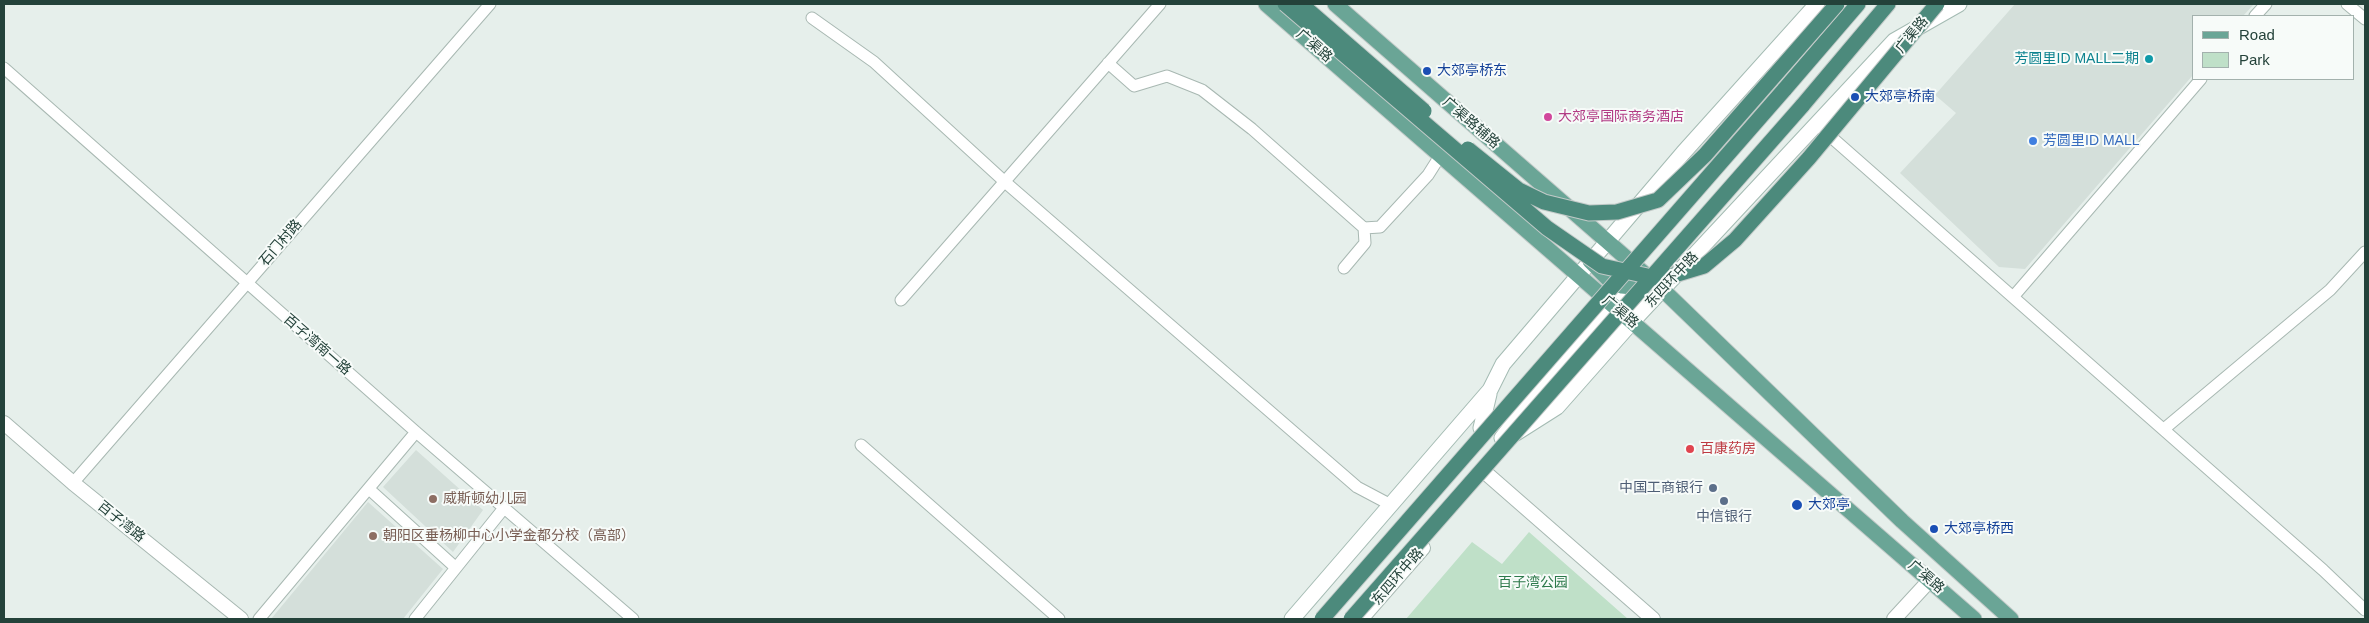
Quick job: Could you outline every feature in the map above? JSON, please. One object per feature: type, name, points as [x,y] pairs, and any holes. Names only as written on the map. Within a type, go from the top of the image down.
[{"type":"highway","name":"广渠路","points":[[1285,4],[1546,228],[1602,266],[1661,279],[1704,266],[1735,240],[1815,150],[1937,4]]},
{"type":"highway","name":"广渠路","points":[[1301,4],[1452,136],[1519,190],[1544,202],[1589,213],[1617,212],[1658,200],[1705,155],[1837,4]]},
{"type":"highway","points":[[1322,619],[1858,4]]},
{"type":"highway","name":"东四环中路","points":[[1351,619],[1802,106],[1888,4]]},
{"type":"main road","name":"广渠路","points":[[1266,4],[1974,619]]},
{"type":"main road","name":"广渠路辅路","points":[[1335,4],[1607,243]]},
{"type":"main road","points":[[1481,428],[1490,390],[1503,364],[1683,153],[1817,4]]},
{"type":"main road","name":"东四环中路","points":[[1531,424],[1557,407],[1632,322],[1894,41],[1959,4]]},
{"type":"main road","points":[[1440,156],[1453,152],[1470,160],[1617,284],[1663,290]]},
{"type":"main road","points":[[1492,201],[1513,204],[1540,219]]},
{"type":"main road","name":"广渠路","points":[[1607,243],[1663,290],[1902,521],[2011,619]]},
{"type":"main road","name":"东四环中路","points":[[1314,619],[1598,294],[1617,284],[1635,265]]},
{"type":"main road","name":"东四环中路","points":[[1343,619],[1499,442],[1552,372],[1611,304],[1617,284]]},
{"type":"main road","points":[[1539,361],[1552,372]]},
{"type":"main road","points":[[1292,619],[1490,390]]},
{"type":"main road","points":[[1499,442],[1531,424]]},
{"type":"street","name":"石门村路","points":[[73,483],[490,4]]},
{"type":"street","points":[[901,300],[1160,4]]},
{"type":"street","points":[[2256,15],[2266,4]]},
{"type":"street","points":[[2347,4],[2365,19]]},
{"type":"street","points":[[812,18],[874,62],[1005,182],[1357,487],[1391,505]]},
{"type":"street","points":[[1108,63],[1134,86],[1167,76],[1202,90],[1252,129],[1364,228],[1365,243],[1344,268]]},
{"type":"street","name":"百子湾南一路","points":[[4,68],[416,432],[633,619]]},
{"type":"street","points":[[2013,297],[2200,80]]},
{"type":"street","points":[[1817,125],[2164,430],[2365,610]]},
{"type":"street","points":[[1364,228],[1380,227],[1428,175],[1440,156]]},
{"type":"street","points":[[2164,430],[2330,290],[2365,252]]},
{"type":"street","name":"百子湾路","points":[[4,422],[73,483],[241,619]]},
{"type":"street","name":"东四环中路","points":[[1362,619],[1531,424]]},
{"type":"street","points":[[259,619],[416,432]]},
{"type":"street","points":[[861,445],[1059,619]]},
{"type":"street","points":[[1487,474],[1652,619]]},
{"type":"street","points":[[369,489],[455,567]]},
{"type":"street","points":[[414,619],[504,508]]},
{"type":"street","points":[[1894,619],[1930,580]]},
{"type":"shaded area","name":"芳圆里ID MALL","points":[[2015,4],[2254,4],[2244,15],[2192,15],[2192,76],[2025,269],[1999,267],[1900,173],[1956,113],[1935,95]]},
{"type":"shaded area","name":"威斯顿幼儿园","points":[[416,450],[483,510],[453,552],[383,487]]},
{"type":"shaded area","name":"朝阳区垂杨柳中心小学金都分校（高部）","points":[[368,502],[443,569],[403,619],[271,619]]},
{"type":"green space","name":"百子湾公园","points":[[1529,532],[1628,619],[1406,619],[1472,542],[1502,564]]},
{"type":"place","name":"芳圆里ID MALL二期","points":[[2149,59]]},
{"type":"place","name":"大郊亭桥东","points":[[1427,71]]},
{"type":"place","name":"大郊亭桥南","points":[[1855,97]]},
{"type":"place","name":"大郊亭国际商务酒店","points":[[1548,117]]},
{"type":"place","name":"芳圆里ID MALL","points":[[2033,141]]},
{"type":"place","name":"百康药房","points":[[1690,449]]},
{"type":"place","name":"中国工商银行","points":[[1713,488]]},
{"type":"place","name":"威斯顿幼儿园","points":[[433,499]]},
{"type":"place","name":"中信银行","points":[[1724,501]]},
{"type":"place","name":"大郊亭","points":[[1797,505]]},
{"type":"place","name":"大郊亭桥西","points":[[1934,529]]},
{"type":"place","name":"朝阳区垂杨柳中心小学金都分校（高部）","points":[[373,536]]}]
